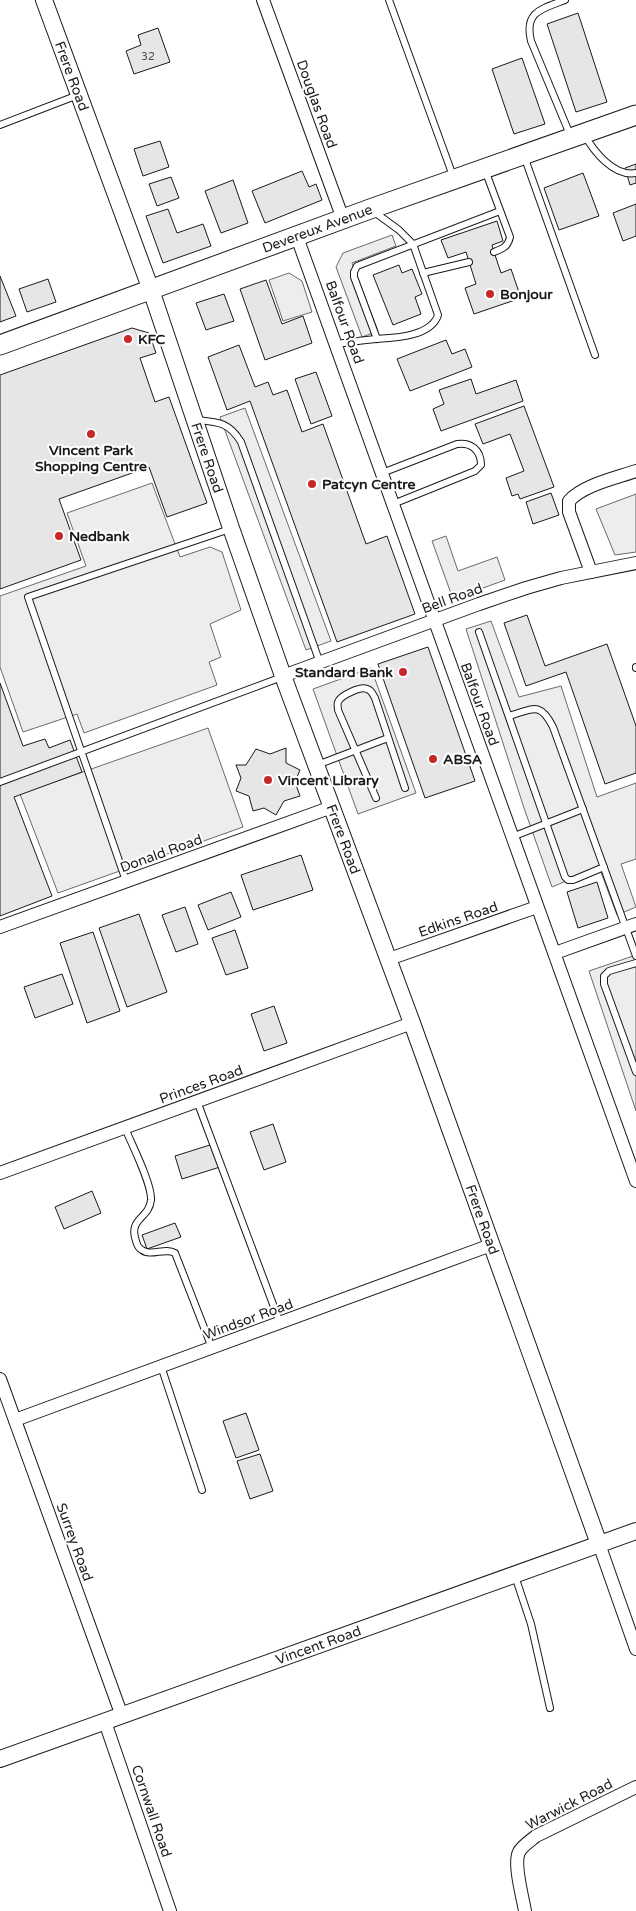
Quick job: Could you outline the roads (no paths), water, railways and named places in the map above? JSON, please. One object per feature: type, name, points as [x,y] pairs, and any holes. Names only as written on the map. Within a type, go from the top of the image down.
[{"type":"main road","name":"Devereux Avenue","points":[[0,345],[370,209],[636,115]]},
{"type":"street","name":"Frere Road","points":[[44,0],[150,290],[231,528],[284,676],[389,959],[636,1649]]},
{"type":"street","name":"Douglas Road","points":[[262,0],[344,219]]},
{"type":"street","name":"Balfour Road","points":[[297,237],[636,1181]]},
{"type":"street","points":[[591,572],[569,512],[569,501],[575,494],[586,488],[636,471]]},
{"type":"street","name":"Bell Road","points":[[284,676],[526,588],[636,563]]},
{"type":"street","name":"Donald Road","points":[[0,926],[332,808]]},
{"type":"street","name":"Edkins Road","points":[[389,959],[537,907]]},
{"type":"street","points":[[555,954],[631,926]]},
{"type":"street","name":"Princes Road","points":[[0,1173],[412,1023]]},
{"type":"street","name":"Windsor Road","points":[[15,1420],[491,1245]]},
{"type":"street","name":"Surrey Road","points":[[0,1379],[122,1716]]},
{"type":"street","name":"Vincent Road","points":[[0,1759],[636,1531]]},
{"type":"street","name":"Cornwall Road","points":[[105,1722],[170,1911]]},
{"type":"street","name":"Warwick Road","points":[[525,1911],[517,1862],[518,1852],[525,1844],[536,1836],[636,1787]]},
{"type":"lane","points":[[389,0],[454,180]]},
{"type":"lane","points":[[565,0],[544,8],[535,14],[530,21],[528,30],[531,41],[578,135],[615,169],[623,173],[636,173]]},
{"type":"lane","points":[[0,125],[79,95]]},
{"type":"lane","points":[[523,155],[595,355]]},
{"type":"lane","points":[[484,169],[508,230],[509,243],[505,248],[494,252]]},
{"type":"lane","points":[[337,344],[400,338],[414,334],[436,320],[438,315],[413,244],[399,230],[370,209]]},
{"type":"lane","points":[[377,339],[354,277],[357,266],[500,210]]},
{"type":"lane","points":[[423,274],[469,262]]},
{"type":"lane","points":[[195,420],[215,421],[228,426],[242,442],[320,663]]},
{"type":"lane","points":[[382,473],[457,444],[465,443],[472,446],[481,458],[481,465],[475,471],[393,504]]},
{"type":"lane","points":[[126,881],[28,597],[231,528]]},
{"type":"lane","points":[[480,632],[562,870],[568,880],[573,880],[604,867]]},
{"type":"lane","points":[[0,782],[284,676]]},
{"type":"lane","points":[[376,798],[338,710],[338,703],[345,695],[362,688],[367,688],[372,692],[405,788]]},
{"type":"lane","points":[[509,716],[532,709],[540,709],[546,713],[553,727],[604,867],[631,926],[636,956]]},
{"type":"lane","points":[[316,765],[388,738]]},
{"type":"lane","points":[[512,837],[583,809]]},
{"type":"lane","points":[[636,963],[609,971],[604,976],[604,984],[636,1072]]},
{"type":"lane","points":[[197,1101],[280,1323]]},
{"type":"lane","points":[[125,1128],[151,1191],[150,1206],[134,1225],[134,1236],[137,1245],[140,1249],[147,1252],[166,1250],[175,1253],[212,1348]]},
{"type":"lane","points":[[161,1366],[202,1490]]},
{"type":"lane","points":[[515,1574],[531,1624],[550,1708]]},
{"type":"place","name":"Bonjour","points":[[490,294]]},
{"type":"place","name":"KFC","points":[[128,339]]},
{"type":"place","name":"Vincent Park Shopping Centre","points":[[91,434]]},
{"type":"place","name":"Patcyn Centre","points":[[312,484]]},
{"type":"place","name":"Nedbank","points":[[59,536]]},
{"type":"place","name":"Standard Bank","points":[[403,672]]},
{"type":"place","name":"ABSA","points":[[433,759]]},
{"type":"place","name":"Vincent Library","points":[[268,780]]}]
